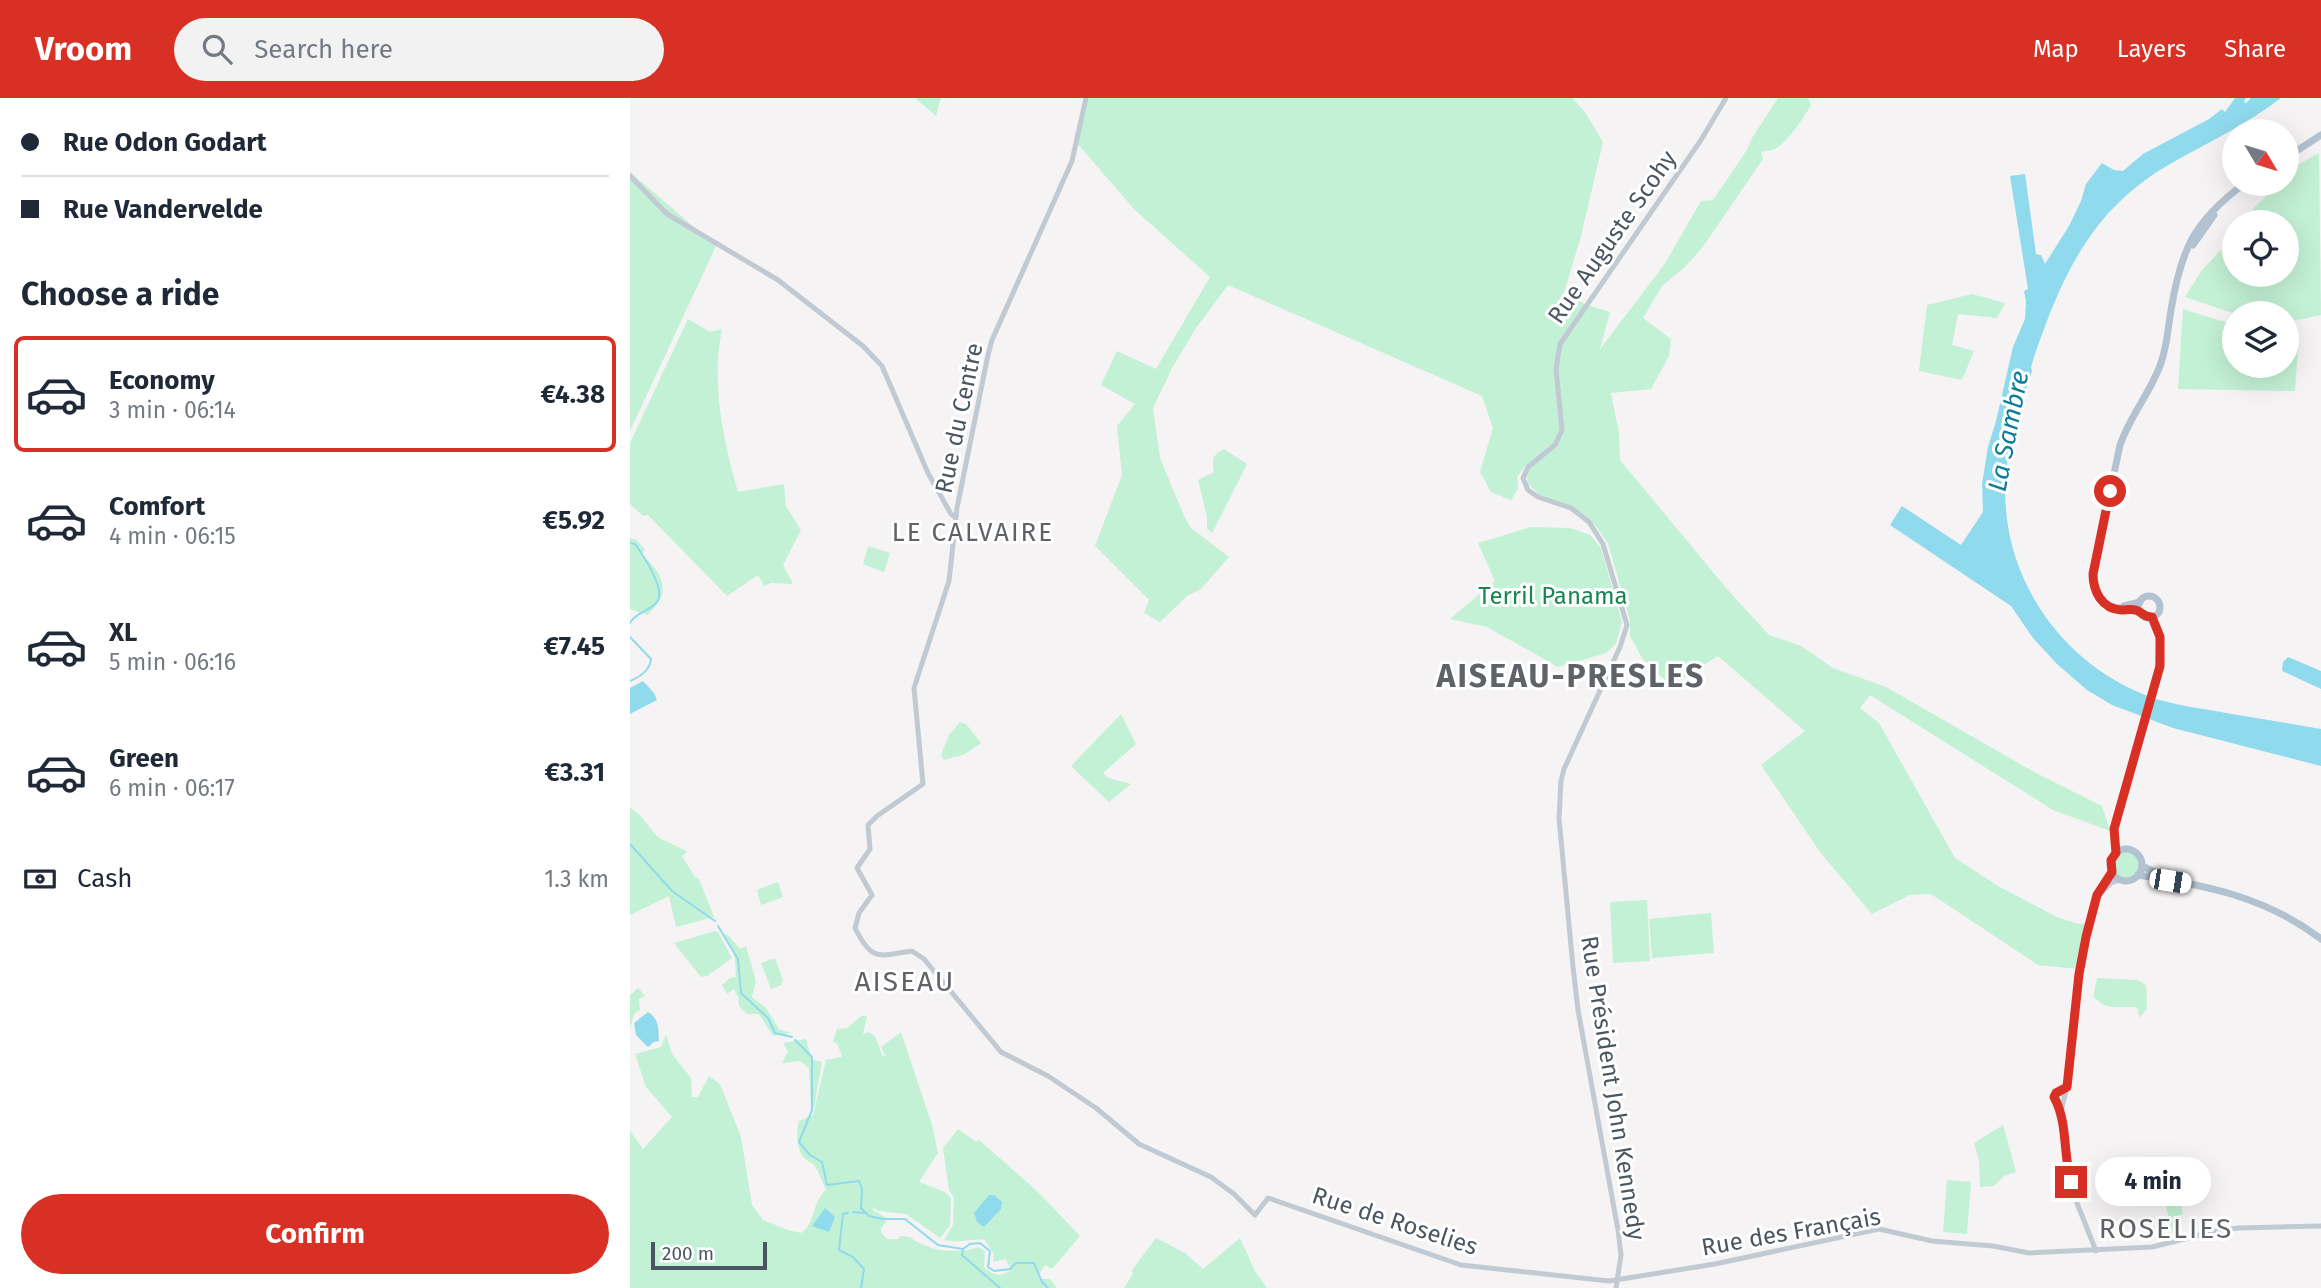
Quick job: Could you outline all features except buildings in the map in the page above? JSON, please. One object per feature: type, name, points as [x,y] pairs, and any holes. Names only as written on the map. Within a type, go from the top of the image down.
[{"type":"main road","points":[[2300,146],[2321,132]]},
{"type":"main road","points":[[2229,196],[2204,220],[2180,265],[2160,365],[2127,425],[2120,445],[2093,574],[2093,585],[2105,604],[2115,609],[2140,611],[2146,617],[2152,617],[2159,611],[2158,601],[2147,596],[2130,606],[2120,606],[2110,603],[2102,596],[2097,586],[2123,447],[2138,411],[2164,366],[2185,262],[2218,210],[2236,196]]},
{"type":"main road","points":[[2140,602],[2140,611]]},
{"type":"main road","points":[[2116,853],[2113,832],[2155,687],[2161,646],[2158,629],[2152,617]]},
{"type":"main road","points":[[2117,821],[2118,838],[2126,849],[2138,854],[2140,870]]},
{"type":"main road","points":[[2126,849],[2116,853],[2111,860],[2112,872],[2120,880],[2130,880],[2140,870]]},
{"type":"main road","points":[[2140,870],[2250,895],[2278,907],[2321,934]]},
{"type":"main road","points":[[2140,870],[2249,898],[2294,920],[2321,939]]},
{"type":"street","name":"Rue du Centre","points":[[1086,98],[1072,161],[992,340],[956,517],[949,581],[914,688],[923,784],[868,825],[870,849],[857,868],[872,895],[859,913],[855,928],[869,952],[876,956],[912,951],[924,959],[1001,1052],[1048,1076],[1096,1108],[1139,1144],[1211,1177],[1234,1194],[1255,1215]]},
{"type":"street","name":"Rue Auguste Scohy","points":[[1585,517],[1571,508],[1538,497],[1528,490],[1522,478],[1528,467],[1555,445],[1562,430],[1556,369],[1560,344],[1702,139],[1726,98]]},
{"type":"street","points":[[630,176],[667,215],[778,280],[863,346],[882,366],[928,473],[951,514],[956,517]]},
{"type":"street","name":"Rue Président John Kennedy","points":[[1585,517],[1603,544],[1627,625],[1620,647],[1564,769],[1559,818],[1578,1010],[1618,1230],[1621,1255],[1616,1288]]},
{"type":"street","points":[[2096,1251],[2066,1167],[2061,1098],[2067,1087],[2079,974],[2095,904],[2112,872]]},
{"type":"street","points":[[2095,904],[2106,887],[2120,880]]},
{"type":"street","name":"Rue de Roselies","points":[[1255,1215],[1268,1198],[1461,1265],[1580,1279],[1618,1280]]},
{"type":"street","name":"Rue des Français","points":[[1618,1280],[1715,1264],[1879,1229],[1932,1241],[1993,1246],[2029,1253],[2152,1247],[2221,1230],[2321,1226]]},
{"type":"green space","points":[[915,98],[941,98],[936,116]]},
{"type":"green space","points":[[1086,98],[1572,98],[1585,112],[1603,142],[1581,236],[1564,293],[1587,305],[1610,312],[1600,349],[1664,265],[1701,201],[1713,200],[1778,98],[1808,98],[1811,105],[1794,130],[1777,147],[1761,152],[1763,159],[1702,248],[1662,286],[1643,318],[1671,339],[1669,356],[1651,389],[1611,393],[1619,433],[1620,460],[1726,588],[1769,635],[1801,646],[1833,668],[1886,687],[2034,772],[2102,806],[2110,831],[2053,810],[1870,695],[1860,708],[1879,723],[1955,858],[1998,886],[2057,917],[2078,924],[2086,923],[2078,969],[2038,965],[1931,894],[1910,895],[1872,914],[1820,852],[1761,765],[1805,731],[1718,656],[1671,686],[1642,658],[1630,636],[1630,621],[1608,543],[1595,525],[1580,512],[1539,495],[1528,483],[1525,466],[1517,477],[1518,489],[1511,500],[1491,492],[1480,472],[1493,428],[1482,396],[1228,285],[1196,328],[1172,368],[1153,408],[1160,458],[1185,518],[1191,528],[1229,557],[1201,589],[1187,596],[1160,622],[1144,613],[1149,600],[1095,546],[1122,475],[1117,426],[1135,404],[1101,385],[1117,351],[1156,369],[1210,277],[1134,209],[1077,143]]},
{"type":"green space","points":[[2319,153],[2321,315],[2299,320],[2299,301],[2222,301],[2222,310],[2185,297],[2202,270],[2222,249],[2222,287],[2299,287],[2299,210],[2253,210],[2266,196],[2300,196],[2300,164]]},
{"type":"green space","points":[[630,172],[716,246],[630,431]]},
{"type":"green space","points":[[1972,294],[2005,303],[1997,318],[1958,314],[1952,345],[1974,351],[1962,380],[1919,371],[1927,305]]},
{"type":"green space","points":[[2183,309],[2222,321],[2222,378],[2296,378],[2295,391],[2178,389]]},
{"type":"green space","points":[[688,319],[710,332],[722,329],[718,391],[738,492],[784,484],[786,506],[801,530],[783,565],[793,584],[771,583],[764,586],[758,575],[727,596],[648,515],[643,516],[630,504],[630,443]]},
{"type":"green space","points":[[1224,449],[1247,464],[1212,533],[1207,528],[1198,480],[1214,472],[1214,458]]},
{"type":"green space","name":"Terril Panama","points":[[1531,527],[1570,528],[1590,535],[1601,548],[1622,622],[1616,644],[1606,653],[1558,667],[1487,627],[1450,619],[1495,581],[1478,543]]},
{"type":"green space","points":[[630,538],[637,540],[645,550],[641,555],[654,567],[662,583],[661,598],[648,615],[630,609]]},
{"type":"green space","points":[[868,546],[890,553],[884,572],[863,564]]},
{"type":"green space","points":[[1121,714],[1136,744],[1103,773],[1108,778],[1131,784],[1109,802],[1071,766]]},
{"type":"green space","points":[[960,722],[966,724],[981,743],[965,754],[944,760],[941,755],[949,735]]},
{"type":"green space","points":[[630,808],[642,817],[657,836],[687,852],[682,856],[694,876],[699,879],[714,917],[676,927],[669,896],[630,915]]},
{"type":"green space","points":[[2126,852],[2135,856],[2139,865],[2135,874],[2126,878],[2117,874],[2113,865],[2117,856]]},
{"type":"green space","points":[[778,882],[783,897],[761,905],[757,890]]},
{"type":"green space","points":[[1647,900],[1650,961],[1613,963],[1610,902]]},
{"type":"green space","points":[[1711,913],[1714,953],[1652,958],[1649,919]]},
{"type":"green space","points":[[715,931],[732,958],[707,976],[701,977],[674,943]]},
{"type":"green space","points":[[725,935],[740,949],[746,946],[756,981],[752,997],[766,1008],[779,1029],[791,1033],[773,1036],[759,1014],[747,1014],[739,1006],[734,989],[727,994],[722,985],[730,978],[736,977],[735,958]]},
{"type":"green space","points":[[775,958],[783,980],[781,985],[771,989],[761,963]]},
{"type":"green space","points":[[2097,978],[2138,980],[2146,985],[2147,1009],[2139,1018],[2138,1009],[2135,1007],[2104,1005],[2093,997]]},
{"type":"green space","points":[[638,988],[645,996],[639,999],[640,1010],[634,1014],[630,1029],[630,995]]},
{"type":"green space","points":[[861,1016],[867,1016],[863,1034],[869,1032],[875,1036],[882,1055],[888,1057],[881,1047],[901,1032],[932,1125],[938,1153],[919,1182],[945,1192],[951,1198],[950,1226],[940,1238],[906,1214],[878,1211],[871,1206],[885,1217],[886,1222],[881,1233],[888,1239],[907,1236],[928,1247],[942,1250],[978,1247],[985,1251],[984,1267],[990,1272],[1000,1275],[1011,1270],[1006,1259],[993,1262],[994,1254],[985,1240],[944,1240],[953,1225],[954,1198],[949,1190],[943,1148],[958,1129],[976,1142],[979,1140],[1038,1192],[1080,1236],[1052,1269],[1045,1265],[1038,1276],[1039,1279],[1050,1279],[1057,1288],[630,1288],[630,1131],[643,1149],[672,1117],[646,1087],[635,1054],[661,1047],[666,1034],[672,1054],[691,1078],[692,1097],[698,1097],[709,1076],[720,1084],[741,1137],[752,1205],[763,1220],[801,1233],[809,1224],[818,1200],[826,1190],[816,1167],[805,1159],[798,1146],[799,1121],[813,1115],[826,1060],[842,1057],[838,1045],[833,1041],[837,1029],[847,1028]]},
{"type":"green space","points":[[806,1039],[811,1059],[822,1062],[814,1107],[811,1106],[809,1068],[800,1061],[782,1063],[788,1051],[783,1043]]},
{"type":"green space","points":[[2003,1125],[2016,1172],[2004,1176],[1994,1186],[1980,1187],[1979,1161],[1974,1143]]},
{"type":"green space","points":[[1947,1180],[1971,1182],[1967,1234],[1943,1232]]},
{"type":"green space","points":[[2181,1203],[2183,1214],[2173,1217],[2179,1237],[2174,1239],[2166,1206]]},
{"type":"green space","points":[[1156,1238],[1185,1253],[1203,1269],[1240,1238],[1255,1271],[1267,1288],[1124,1288],[1133,1274],[1132,1270]]},
{"type":"water","name":"La Sambre","points":[[2235,98],[2246,98],[2246,103],[2251,98],[2281,98],[2250,119],[2222,119],[2222,135],[2139,185],[2098,226],[2068,274],[2055,300],[2034,357],[2015,440],[2011,443],[2005,484],[2008,524],[2017,562],[2033,597],[2056,630],[2083,658],[2116,681],[2153,698],[2321,729],[2321,766],[2173,728],[2112,705],[2087,690],[2057,664],[2033,638],[2011,606],[1890,525],[1902,506],[1961,545],[1983,512],[1982,484],[1988,447],[2013,347],[2025,319],[2024,291],[2028,289],[2010,176],[2025,174],[2036,254],[2041,255],[2045,264],[2069,226],[2086,184],[2102,163],[2114,170],[2123,171],[2143,154],[2209,119],[2222,109],[2225,112]]},
{"type":"water","points":[[2288,657],[2321,671],[2321,689],[2282,671],[2283,662]]},
{"type":"water","points":[[643,681],[657,700],[630,714],[630,688]]},
{"type":"water","points":[[648,1012],[656,1021],[659,1041],[648,1047],[636,1035],[634,1023]]},
{"type":"water","points":[[989,1195],[994,1195],[1002,1202],[1001,1209],[984,1227],[977,1222],[974,1213]]},
{"type":"water","points":[[825,1208],[835,1217],[829,1232],[812,1226]]},
{"type":"waterway","points":[[630,543],[635,544],[643,556],[659,591],[656,603],[635,616],[630,623]]},
{"type":"waterway","points":[[630,637],[651,659],[644,673],[630,681]]},
{"type":"waterway","points":[[630,844],[672,891],[715,921]]},
{"type":"waterway","points":[[718,926],[738,959],[741,993],[768,1018],[775,1033],[792,1037]]},
{"type":"waterway","points":[[795,1040],[812,1057],[812,1110],[799,1142],[810,1155],[822,1162],[827,1185],[859,1181],[862,1189],[861,1208],[869,1216],[905,1219],[938,1245],[963,1249],[970,1244],[980,1243],[990,1251],[988,1267],[994,1271],[1010,1269],[1016,1263],[1034,1263],[1042,1282],[1048,1288]]},
{"type":"waterway","points":[[853,1212],[866,1213]]},
{"type":"waterway","points":[[848,1213],[843,1214],[839,1250],[853,1257],[864,1269],[861,1288]]},
{"type":"waterway","points":[[963,1251],[962,1255],[1000,1288]]},
{"type":"district","name":"LE CALVAIRE","points":[[973,532]]},
{"type":"district","name":"AISEAU-PRESLES","points":[[1571,676]]},
{"type":"district","name":"AISEAU","points":[[905,981]]},
{"type":"district","name":"ROSELIES","points":[[2166,1228]]},
{"type":"route","points":[[2071,1182],[2066,1167],[2061,1111],[2054,1095],[2067,1087],[2079,974],[2086,937],[2097,895],[2112,872],[2110,864],[2116,853],[2114,829],[2160,666],[2160,637],[2152,617],[2146,617],[2140,611],[2115,609],[2105,604],[2093,585],[2110,491]]}]
